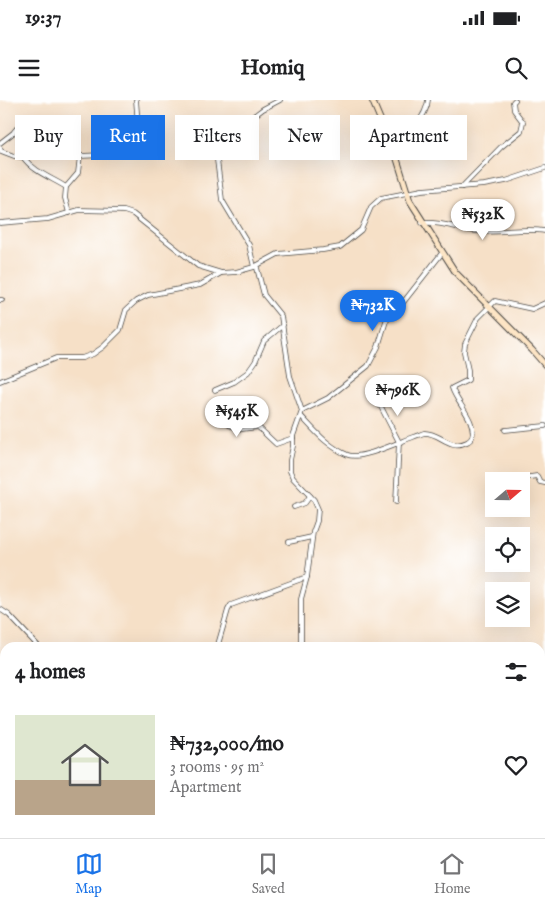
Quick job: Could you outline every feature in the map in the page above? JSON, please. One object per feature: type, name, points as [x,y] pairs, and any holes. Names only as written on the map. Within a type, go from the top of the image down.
[{"type":"main road","points":[[372,100],[378,115]]},
{"type":"main road","points":[[396,160],[414,209],[456,273],[545,365]]},
{"type":"street","points":[[69,213],[65,198],[66,187],[78,173],[80,156],[103,155],[136,143],[140,137],[136,100]]},
{"type":"street","points":[[280,100],[263,109],[224,139],[219,146],[217,160],[222,200],[248,245],[257,268],[264,295],[280,312],[290,376],[302,413],[324,441],[349,456],[368,454],[424,433],[435,436],[450,444],[456,445],[469,441],[472,438],[469,418],[452,388],[468,380],[464,352],[465,344],[478,318],[495,301],[532,309],[545,304]]},
{"type":"street","points":[[422,115],[428,100]]},
{"type":"street","points":[[462,187],[501,147],[521,131],[523,122],[514,110],[513,102],[515,100]]},
{"type":"street","points":[[0,143],[15,130]]},
{"type":"street","points":[[0,148],[1,151],[14,156],[23,156],[29,166],[66,187]]},
{"type":"street","points":[[0,223],[48,219],[79,210],[124,211],[133,214],[198,266],[221,273],[236,272],[256,266],[278,254],[340,247],[361,230],[367,214],[375,202],[381,198],[506,181],[545,168]]},
{"type":"street","points":[[422,223],[436,223],[476,231],[512,231],[523,229],[545,231]]},
{"type":"street","points":[[301,642],[301,599],[307,577],[318,509],[310,496],[296,482],[290,471],[292,438],[302,413],[328,398],[368,366],[378,347],[386,321],[398,309],[442,252]]},
{"type":"street","points":[[0,381],[56,358],[70,359],[93,354],[120,330],[126,310],[136,301],[148,295],[200,285],[221,273]]},
{"type":"street","points":[[215,390],[234,382],[248,372],[255,362],[264,341],[283,325]]},
{"type":"street","points":[[378,401],[399,442],[396,502]]},
{"type":"street","points":[[229,425],[242,429],[258,427],[276,444],[292,438]]},
{"type":"street","points":[[505,430],[545,426]]},
{"type":"street","points":[[530,477],[537,476],[540,482],[545,483]]},
{"type":"street","points":[[294,507],[305,503],[310,496]]},
{"type":"street","points":[[289,542],[312,537]]},
{"type":"street","points":[[219,642],[231,605],[307,577]]},
{"type":"street","points":[[0,609],[34,642]]}]
